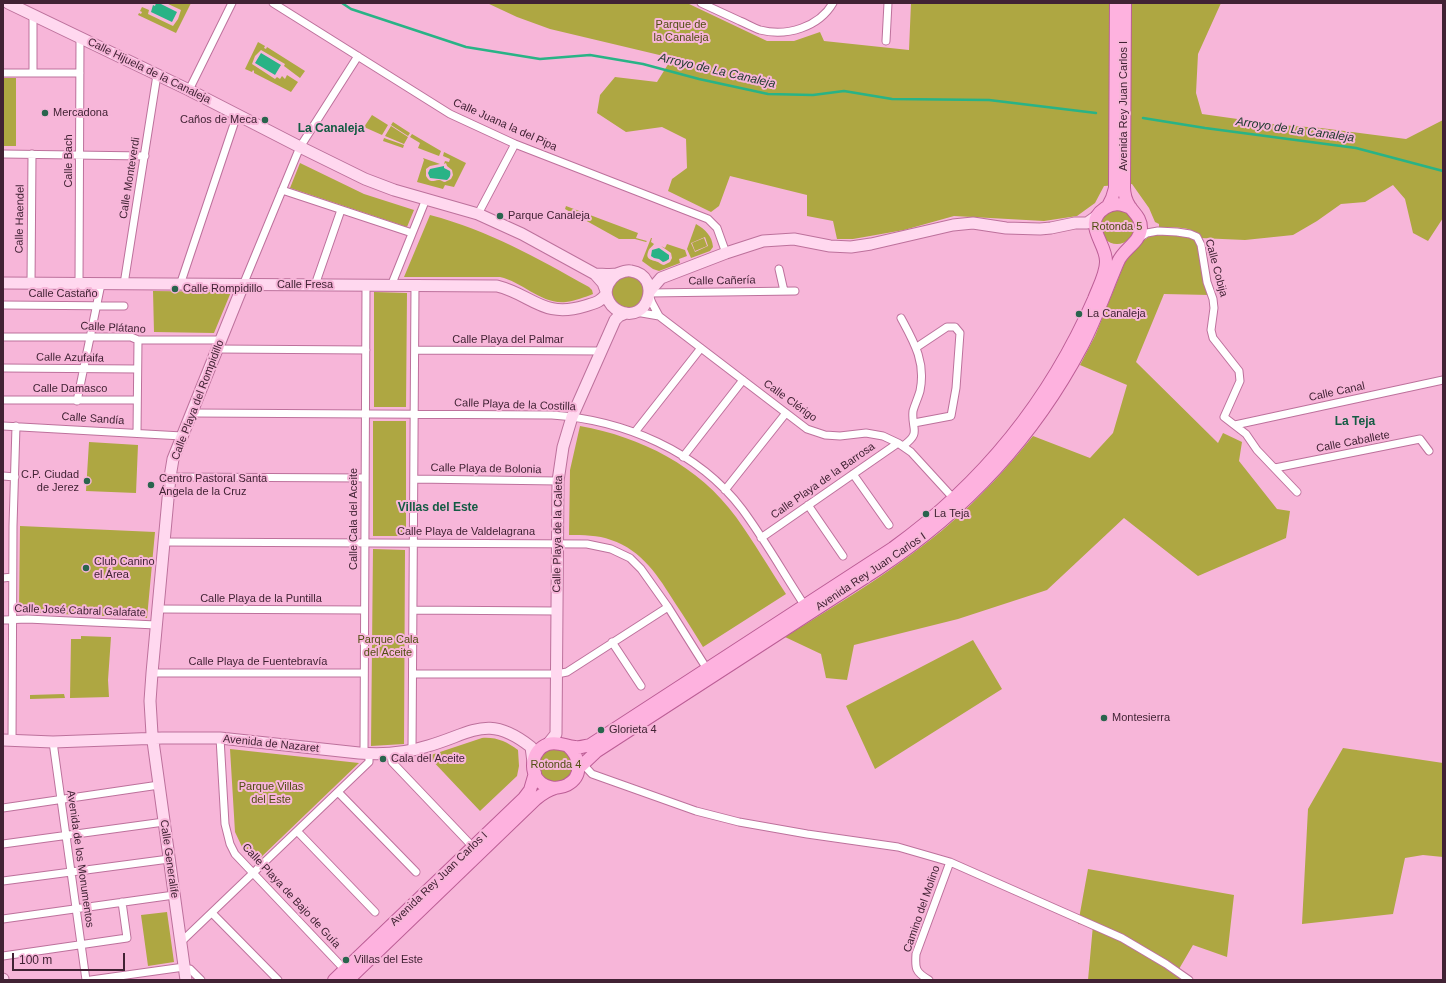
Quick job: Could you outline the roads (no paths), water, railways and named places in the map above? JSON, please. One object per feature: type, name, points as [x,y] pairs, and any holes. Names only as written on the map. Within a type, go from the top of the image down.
[{"type":"main road","name":"Avenida Rey Juan Carlos I","points":[[346,975],[473,847],[524,798],[530,790],[536,755],[540,749],[553,743],[576,748],[590,745],[893,548],[954,499],[983,470],[1015,432],[1044,392],[1064,359],[1082,326],[1105,270],[1106,257],[1101,243],[1091,227],[1095,223],[1097,216],[1108,206],[1115,188],[1116,3]]},
{"type":"main road","name":"Avenida Rey Juan Carlos I","points":[[334,980],[346,975],[544,792],[554,788],[562,788],[569,784],[578,767],[597,751],[899,556],[934,529],[959,506],[989,477],[1011,452],[1058,388],[1096,317],[1120,256],[1133,243],[1141,228],[1140,220],[1126,199],[1124,187],[1125,3]]},
{"type":"main road","points":[[1108,206],[1116,204],[1131,208]]},
{"type":"main road","points":[[1101,243],[1108,248],[1115,250],[1122,250],[1133,243]]},
{"type":"main road","points":[[566,745],[574,751],[578,767]]},
{"type":"main road","points":[[534,768],[541,783],[547,787],[554,788]]},
{"type":"street","name":"Calle Hijuela de la Canaleja","points":[[8,3],[189,90],[365,179],[394,190],[478,214],[522,234],[595,274],[603,283],[607,299]]},
{"type":"street","points":[[189,90],[232,3]]},
{"type":"street","name":"Calle Juana la del Pipa","points":[[273,3],[450,114],[515,144],[703,216],[717,228],[726,253]]},
{"type":"street","points":[[701,3],[760,30],[777,33],[796,30],[812,24],[828,11],[834,3]]},
{"type":"street","points":[[886,41],[888,3]]},
{"type":"street","points":[[33,15],[33,73]]},
{"type":"street","name":"Calle Bach","points":[[79,284],[80,38]]},
{"type":"street","name":"Calle Playa del Rompidillo","points":[[152,739],[150,701],[152,673],[170,477],[173,459],[300,147],[358,56]]},
{"type":"street","points":[[3,73],[80,73]]},
{"type":"street","name":"Calle Monteverdi","points":[[124,284],[157,75]]},
{"type":"street","points":[[180,285],[237,115]]},
{"type":"street","points":[[478,214],[515,144]]},
{"type":"street","points":[[3,154],[145,156]]},
{"type":"street","name":"Calle Haendel","points":[[31,284],[32,154]]},
{"type":"street","points":[[282,190],[412,233]]},
{"type":"street","points":[[391,286],[426,199]]},
{"type":"street","points":[[315,285],[341,210]]},
{"type":"street","name":"Calle Cobija","points":[[1140,220],[1148,227],[1158,231]]},
{"type":"street","name":"Calle Hijuela de la Canaleja","points":[[595,274],[617,274],[623,271],[630,271],[637,272],[643,276],[661,278],[726,253],[763,241],[794,239],[830,246],[851,247],[871,244],[953,224],[973,223],[1006,228],[1040,229],[1075,223],[1091,227]]},
{"type":"street","name":"Calle Cobija","points":[[1133,243],[1147,233],[1158,231],[1177,232],[1190,234],[1197,237],[1201,245],[1207,282],[1214,299],[1210,330],[1213,338],[1239,371],[1240,381],[1224,417],[1246,434],[1257,450],[1276,468],[1297,492]]},
{"type":"street","points":[[779,269],[784,291]]},
{"type":"street","points":[[617,274],[611,278],[608,284],[607,299],[615,320],[619,316],[631,312]]},
{"type":"street","points":[[643,276],[647,282],[649,293]]},
{"type":"street","name":"Calle Hijuela de la Canaleja","points":[[631,312],[642,308],[647,302],[649,293],[661,278]]},
{"type":"street","name":"Calle Fresa","points":[[3,283],[497,286],[515,292],[546,308],[558,310],[572,310],[607,299]]},
{"type":"street","points":[[77,400],[101,284]]},
{"type":"street","name":"Calle Cala del Aceite","points":[[366,286],[364,610],[366,753]]},
{"type":"street","points":[[412,750],[415,286]]},
{"type":"street","name":"Calle Cañería","points":[[649,293],[795,291]]},
{"type":"street","name":"Calle Clérigo","points":[[649,293],[655,310],[659,316],[807,429],[825,435],[840,436],[866,433],[882,436],[910,452],[954,499]]},
{"type":"street","points":[[607,299],[622,313],[631,312]]},
{"type":"street","name":"Calle Castaño","points":[[3,304],[124,306]]},
{"type":"street","name":"Calle Clérigo","points":[[631,312],[659,316]]},
{"type":"street","name":"Calle Playa de la Barrosa","points":[[762,538],[853,474],[900,445],[912,440],[915,431],[913,412],[920,391],[922,374],[917,348],[901,318]]},
{"type":"street","name":"Calle Playa de la Caleta","points":[[556,734],[558,481],[563,447],[572,417],[615,320]]},
{"type":"street","points":[[914,423],[951,416],[956,388],[960,333],[955,327],[947,327],[917,348]]},
{"type":"street","name":"Calle Plátano","points":[[3,337],[131,337],[138,340],[219,345],[366,350]]},
{"type":"street","points":[[137,433],[138,340]]},
{"type":"street","points":[[634,432],[701,348]]},
{"type":"street","name":"Calle Playa del Palmar","points":[[415,350],[601,351]]},
{"type":"street","name":"Calle Azufaifa","points":[[3,368],[137,369]]},
{"type":"street","points":[[683,457],[743,380]]},
{"type":"street","name":"Calle Canal","points":[[1235,425],[1443,380]]},
{"type":"street","name":"Calle Damasco","points":[[3,400],[137,400]]},
{"type":"street","name":"Calle Playa de la Costilla","points":[[192,413],[552,415],[610,424],[661,443],[702,470],[725,490],[742,509],[805,606]]},
{"type":"street","points":[[725,490],[786,413]]},
{"type":"street","name":"Calle Sandía","points":[[3,426],[182,436]]},
{"type":"street","points":[[7,740],[12,620],[16,426]]},
{"type":"street","name":"Calle Caballete","points":[[1276,468],[1420,439],[1429,450]]},
{"type":"street","points":[[853,474],[889,525]]},
{"type":"street","points":[[3,476],[15,477]]},
{"type":"street","points":[[170,477],[365,478]]},
{"type":"street","name":"Calle Playa de Bolonia","points":[[414,479],[558,481]]},
{"type":"street","points":[[808,505],[843,556]]},
{"type":"street","name":"Calle Playa de Valdelagrana","points":[[164,542],[587,544],[611,549],[630,558],[641,569],[668,607],[707,669]]},
{"type":"street","points":[[3,578],[12,577]]},
{"type":"street","points":[[413,674],[557,674],[567,672],[668,607]]},
{"type":"street","name":"Calle Playa de la Puntilla","points":[[158,609],[364,610]]},
{"type":"street","points":[[413,610],[556,611]]},
{"type":"street","name":"Calle José Cabral Galafate","points":[[3,620],[156,625]]},
{"type":"street","points":[[612,642],[641,686]]},
{"type":"street","name":"Calle Playa de Fuentebravía","points":[[152,673],[364,673]]},
{"type":"street","name":"Avenida de Nazaret","points":[[7,740],[53,742],[220,738],[366,753],[391,753],[430,746],[471,731],[493,728],[508,732],[531,747]]},
{"type":"street","points":[[534,768],[531,747],[546,745],[556,734],[566,745]]},
{"type":"street","name":"Calle Playa de Bajo de Guía","points":[[220,738],[227,834],[235,854],[346,975]]},
{"type":"street","name":"Calle Generalife","points":[[152,739],[185,972]]},
{"type":"street","name":"Avenida de los Monumentos","points":[[53,742],[86,980]]},
{"type":"street","points":[[181,942],[369,762],[366,753]]},
{"type":"street","points":[[391,753],[392,762],[473,847]]},
{"type":"street","points":[[578,767],[592,774]]},
{"type":"street","points":[[578,767],[592,774],[696,811],[739,822],[807,834],[898,847],[950,862],[1122,938],[1166,964],[1189,980]]},
{"type":"street","points":[[3,808],[159,785]]},
{"type":"street","points":[[338,792],[416,872]]},
{"type":"street","points":[[3,844],[164,822]]},
{"type":"street","points":[[297,831],[375,912]]},
{"type":"street","points":[[3,881],[169,859]]},
{"type":"street","name":"Camino del Molino","points":[[929,980],[920,975],[915,967],[916,954],[950,862]]},
{"type":"street","points":[[3,919],[174,894]]},
{"type":"street","points":[[3,956],[127,938],[122,902]]},
{"type":"street","points":[[212,913],[278,980]]},
{"type":"street","points":[[90,980],[185,972],[190,969],[201,980]]},
{"type":"waterway","name":"Arroyo de La Canaleja","points":[[342,3],[351,9],[466,47],[540,59],[590,55],[643,64],[699,79],[768,94],[813,95],[844,91],[892,99],[989,100],[1096,113]]},
{"type":"waterway","name":"Arroyo de La Canaleja","points":[[1143,118],[1205,128],[1356,148],[1443,171]]},
{"type":"place","name":"Mercadona","points":[[45,113]]},
{"type":"place","name":"Caños de Meca","points":[[265,120]]},
{"type":"place","name":"Parque Canaleja","points":[[500,216]]},
{"type":"place","name":"Calle Rompidillo","points":[[175,289]]},
{"type":"place","name":"La Canaleja","points":[[1079,314]]},
{"type":"place","name":"C.P. Ciudad de Jerez","points":[[87,481]]},
{"type":"place","name":"Centro Pastoral Santa Ángela de la Cruz","points":[[151,485]]},
{"type":"place","name":"La Teja","points":[[926,514]]},
{"type":"place","name":"Club Canino el Área","points":[[86,568]]},
{"type":"place","name":"Montesierra","points":[[1104,718]]},
{"type":"place","name":"Glorieta 4","points":[[601,730]]},
{"type":"place","name":"Cala del Aceite","points":[[383,759]]},
{"type":"place","name":"Villas del Este","points":[[346,960]]},
{"type":"district","name":"La Canaleja","points":[[331,129]]},
{"type":"district","name":"La Teja","points":[[1355,422]]},
{"type":"district","name":"Villas del Este","points":[[438,508]]},
{"type":"park label","name":"Parque de la Canaleja","points":[[681,31]]},
{"type":"park label","name":"Rotonda 5","points":[[1117,227]]},
{"type":"park label","name":"Parque Cala del Aceite","points":[[388,646]]},
{"type":"park label","name":"Rotonda 4","points":[[556,765]]},
{"type":"park label","name":"Parque Villas del Este","points":[[271,793]]}]
